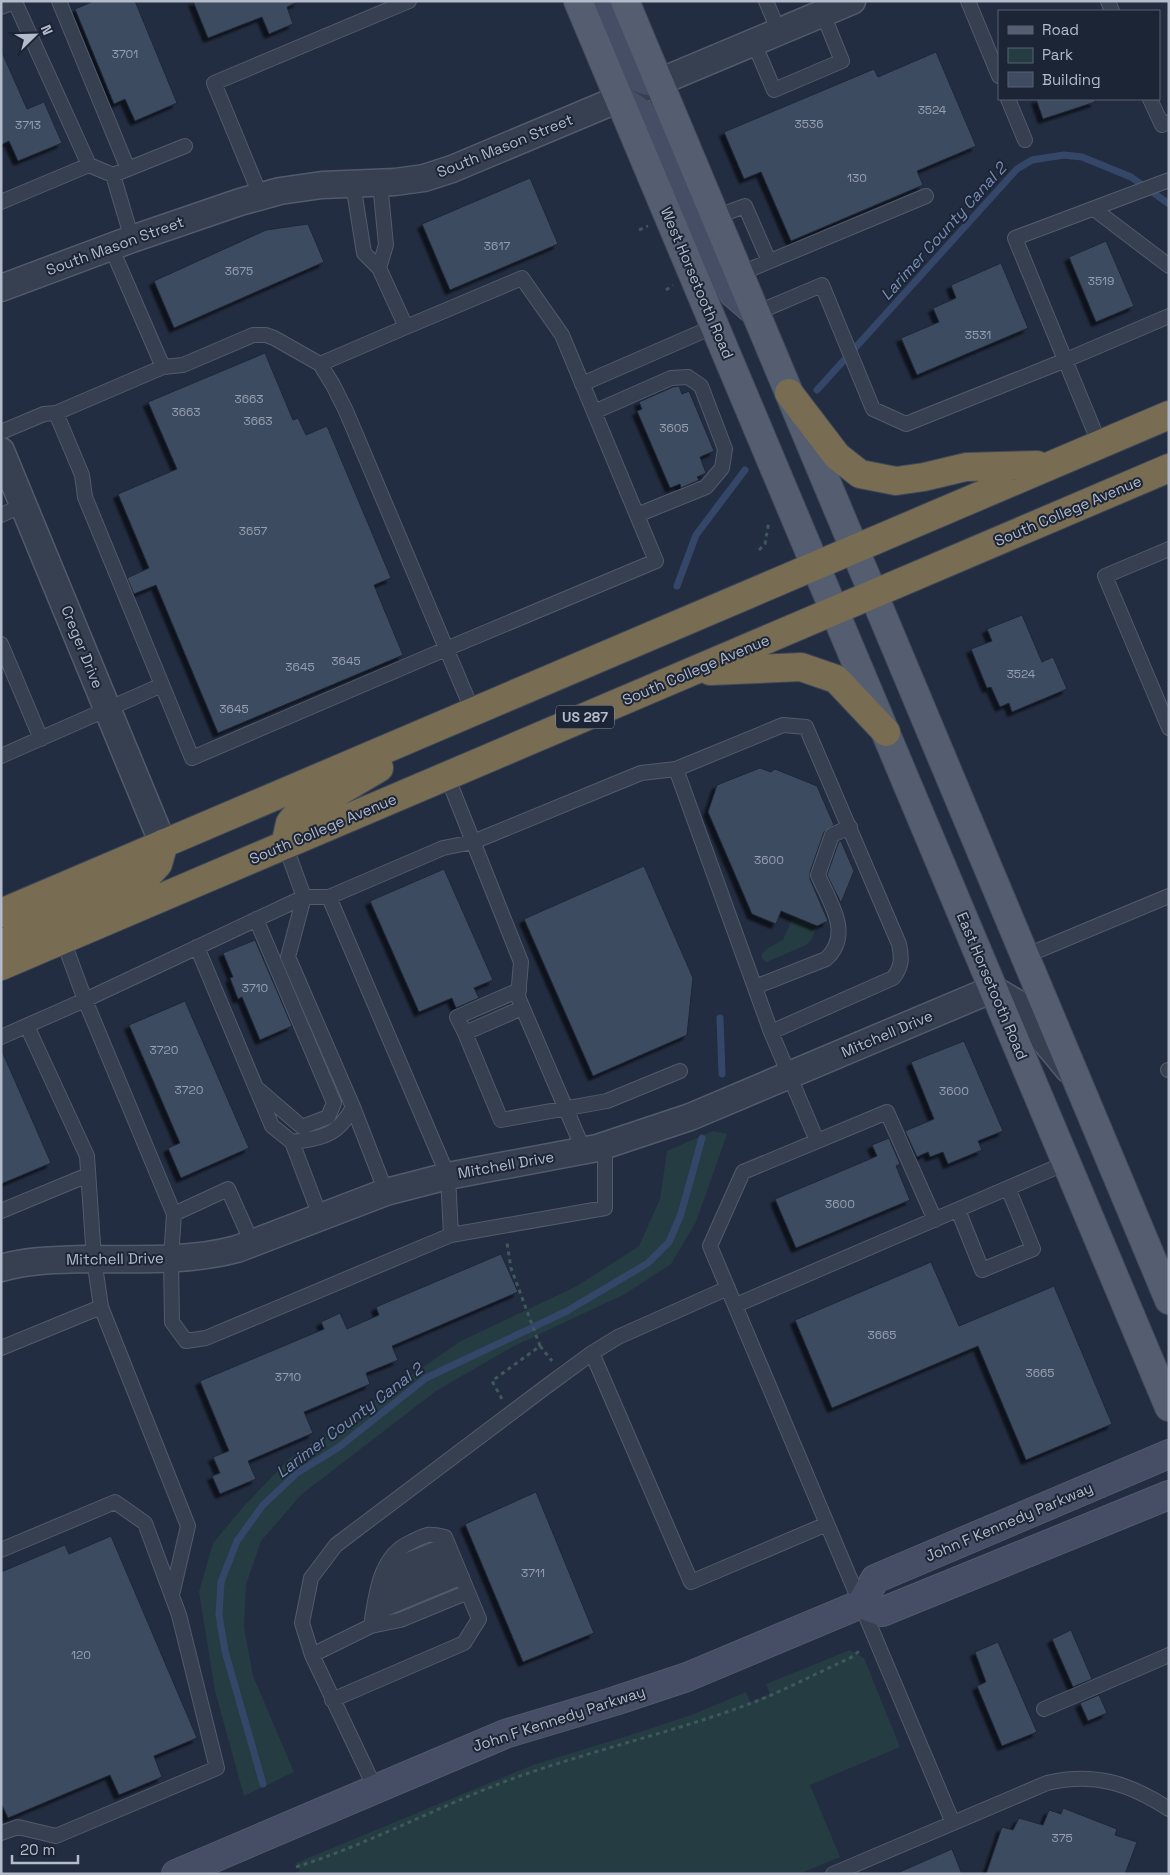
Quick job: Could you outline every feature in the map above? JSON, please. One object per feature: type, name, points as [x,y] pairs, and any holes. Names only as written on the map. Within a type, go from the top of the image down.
[{"type":"highway","points":[[790,393],[837,456],[860,474],[896,481],[924,477],[966,467],[1053,464]]},
{"type":"highway","points":[[1,913],[1169,415]]},
{"type":"highway","name":"South College Avenue","points":[[1,966],[1169,468]]},
{"type":"highway","points":[[693,671],[801,667],[836,679],[886,732]]},
{"type":"highway","points":[[285,845],[290,823],[294,818],[382,767],[405,751],[423,734]]},
{"type":"highway","points":[[1,947],[23,930],[145,878],[158,864],[164,843]]},
{"type":"main road","name":"West Horsetooth Road","points":[[578,1],[816,566]]},
{"type":"main road","points":[[625,1],[1169,1300]]},
{"type":"main road","name":"East Horsetooth Road","points":[[816,566],[1169,1407]]},
{"type":"street","points":[[597,1],[623,64],[636,76],[648,82],[659,83]]},
{"type":"street","name":"South Mason Street","points":[[1,288],[196,216],[261,196],[322,185],[424,178],[452,169],[852,1]]},
{"type":"street","points":[[620,100],[631,104],[650,120],[661,138],[714,266],[734,294],[756,313]]},
{"type":"street","name":"Creger Drive","points":[[1,451],[12,510],[107,708],[164,843]]},
{"type":"street","points":[[993,989],[1025,1008],[1034,1028],[1077,1080]]},
{"type":"street","name":"Mitchell Drive","points":[[1,1268],[30,1262],[212,1255],[252,1243],[386,1192],[448,1176],[595,1148],[690,1118],[993,989]]},
{"type":"street","name":"John F Kennedy Parkway","points":[[176,1874],[505,1734],[687,1677],[861,1604],[875,1579],[1169,1454]]},
{"type":"street","points":[[861,1604],[882,1612],[1169,1495]]},
{"type":"lane","points":[[59,1],[128,169]]},
{"type":"lane","points":[[261,196],[214,83],[408,1]]},
{"type":"lane","points":[[766,1],[780,32]]},
{"type":"lane","points":[[968,1],[998,74]]},
{"type":"lane","points":[[1,7],[15,2],[89,166]]},
{"type":"lane","points":[[754,43],[774,90],[842,61],[823,14]]},
{"type":"lane","points":[[1008,100],[1025,140]]},
{"type":"lane","points":[[1150,100],[1162,125],[1169,122]]},
{"type":"lane","points":[[1,202],[89,166],[113,175],[185,146]]},
{"type":"lane","points":[[113,175],[122,243],[163,367]]},
{"type":"lane","points":[[1100,444],[1015,238],[1165,181]]},
{"type":"lane","points":[[379,268],[386,245],[380,182]]},
{"type":"lane","points":[[353,184],[364,254],[379,268],[406,327]]},
{"type":"lane","points":[[739,274],[926,196]]},
{"type":"lane","points":[[715,218],[745,206],[769,261]]},
{"type":"lane","points":[[1094,209],[1169,266]]},
{"type":"lane","points":[[56,413],[82,475],[85,497],[192,758],[656,561],[562,335],[522,278],[320,364]]},
{"type":"lane","points":[[756,313],[822,285],[873,409],[906,424],[1066,360],[1169,316]]},
{"type":"lane","points":[[582,384],[715,326]]},
{"type":"lane","points":[[1,432],[44,414],[56,413],[163,367],[183,365],[253,336],[266,334],[320,364],[346,411],[473,712]]},
{"type":"lane","points":[[594,412],[671,378],[688,377],[701,386],[725,449],[722,468],[706,487],[637,515]]},
{"type":"lane","points":[[1169,549],[1105,576],[1164,702],[1169,728]]},
{"type":"lane","points":[[1,644],[41,739]]},
{"type":"lane","points":[[1,756],[162,685]]},
{"type":"lane","points":[[1,1037],[86,1000],[304,897],[329,897],[443,848],[473,842],[641,773],[676,769],[783,725],[806,727],[850,827],[902,957],[900,970],[893,978],[771,1032]]},
{"type":"lane","points":[[676,769],[771,1032],[817,1141]]},
{"type":"lane","points":[[63,940],[174,1214],[172,1322],[186,1341],[206,1338],[451,1235],[605,1208],[595,1148],[566,1109],[522,1008],[518,997],[521,962],[447,776]]},
{"type":"lane","points":[[755,988],[826,959],[838,944],[838,922],[818,875],[832,835],[850,827]]},
{"type":"lane","points":[[285,845],[304,897],[288,957],[353,1107],[386,1192]]},
{"type":"lane","points":[[1025,956],[1169,896]]},
{"type":"lane","points":[[329,897],[448,1176],[451,1235]]},
{"type":"lane","points":[[256,920],[334,1103],[328,1117],[302,1127],[256,1088]]},
{"type":"lane","points":[[197,947],[272,1126],[292,1142],[320,1216]]},
{"type":"lane","points":[[519,990],[457,1017],[501,1120],[607,1101],[680,1071]]},
{"type":"lane","points":[[464,1033],[522,1008]]},
{"type":"lane","points":[[27,1026],[87,1156],[94,1259],[101,1307],[188,1526],[171,1596]]},
{"type":"lane","points":[[292,1142],[323,1137],[346,1120],[353,1107]]},
{"type":"lane","points":[[935,1220],[887,1112],[743,1172],[710,1246],[953,1822]]},
{"type":"lane","points":[[736,1305],[1066,1163]]},
{"type":"lane","points":[[1,1211],[88,1175]]},
{"type":"lane","points":[[958,1210],[982,1270],[1033,1249],[1008,1188]]},
{"type":"lane","points":[[174,1214],[228,1189],[252,1243]]},
{"type":"lane","points":[[375,1788],[332,1700],[312,1655],[302,1624],[310,1578],[336,1545],[592,1353],[618,1337],[728,1288]]},
{"type":"lane","points":[[1,1348],[101,1307]]},
{"type":"lane","points":[[592,1353],[690,1582],[827,1524]]},
{"type":"lane","points":[[1,1550],[115,1502],[146,1523],[179,1615],[217,1768],[56,1836],[18,1827],[1,1834]]},
{"type":"lane","points":[[332,1700],[464,1643],[479,1619],[445,1537],[429,1534],[407,1544],[390,1557],[382,1576],[372,1620]]},
{"type":"lane","points":[[312,1655],[372,1620],[455,1561]]},
{"type":"lane","points":[[382,1576],[455,1561]]},
{"type":"lane","points":[[376,1598],[455,1561]]},
{"type":"lane","points":[[372,1620],[400,1620],[468,1592]]},
{"type":"lane","points":[[1044,1709],[1169,1655]]},
{"type":"lane","points":[[833,1874],[1047,1783],[1068,1778],[1091,1778],[1122,1785],[1147,1794],[1169,1809]]},
{"type":"path","points":[[639,230],[649,226]]},
{"type":"path","points":[[759,550],[765,544],[769,520]]},
{"type":"path","points":[[504,1225],[511,1268],[539,1338],[540,1346],[492,1381],[511,1412]]},
{"type":"path","points":[[296,1867],[360,1844],[509,1780],[592,1752],[685,1726],[756,1701],[850,1658],[862,1650]]},
{"type":"green space","points":[[793,917],[817,927],[811,940],[806,945],[767,962],[762,959],[762,954],[768,948],[783,940]]},
{"type":"green space","points":[[713,1131],[727,1134],[696,1222],[671,1264],[625,1294],[512,1347],[436,1391],[302,1494],[261,1541],[246,1585],[244,1627],[253,1676],[294,1772],[244,1796],[215,1691],[199,1592],[213,1543],[244,1506],[289,1459],[461,1341],[577,1286],[639,1246],[660,1199],[667,1151]]},
{"type":"green space","points":[[850,1650],[864,1658],[900,1747],[810,1785],[840,1857],[799,1874],[293,1874],[300,1871],[296,1863],[533,1765],[694,1714],[746,1692],[750,1702],[770,1694],[766,1684]]},
{"type":"building","points":[[94,1],[135,1],[177,103],[135,121],[125,99],[114,104],[75,9]]},
{"type":"building","points":[[193,1],[298,2],[287,7],[293,24],[269,34],[262,17],[208,38]]},
{"type":"building","points":[[1,50],[27,109],[44,102],[62,143],[18,161],[9,141],[1,145]]},
{"type":"building","points":[[936,52],[976,146],[917,171],[923,185],[791,241],[761,172],[744,179],[724,132],[874,69],[878,77]]},
{"type":"building","points":[[1036,100],[1094,100],[1095,102],[1043,119]]},
{"type":"building","points":[[530,178],[558,244],[450,290],[422,224]]},
{"type":"building","points":[[308,224],[324,262],[174,328],[154,281],[266,230]]},
{"type":"building","points":[[1106,241],[1134,306],[1096,322],[1069,257]]},
{"type":"building","points":[[1001,263],[1028,328],[917,375],[901,338],[939,322],[933,308],[956,298],[951,285]]},
{"type":"building","points":[[265,353],[293,420],[298,418],[306,435],[327,426],[391,578],[374,585],[403,655],[218,733],[156,585],[134,594],[127,578],[149,568],[118,494],[177,469],[148,402]]},
{"type":"building","points":[[679,386],[682,394],[689,391],[714,451],[700,457],[706,473],[697,477],[699,480],[681,488],[680,484],[670,488],[637,411],[642,409],[639,402]]},
{"type":"building","points":[[1022,615],[1042,662],[1053,657],[1067,689],[1012,712],[1009,703],[1000,707],[991,687],[987,688],[971,649],[992,641],[987,629]]},
{"type":"building","points":[[760,768],[771,772],[775,769],[817,786],[834,825],[824,832],[810,872],[810,879],[828,921],[817,926],[781,911],[776,924],[752,914],[708,812],[717,785]]},
{"type":"building","points":[[839,841],[841,841],[854,871],[841,903],[827,875]]},
{"type":"building","points":[[644,866],[693,978],[687,1035],[593,1076],[524,919]]},
{"type":"building","points":[[444,869],[493,980],[474,988],[479,998],[456,1008],[452,998],[419,1012],[370,901]]},
{"type":"building","points":[[255,940],[292,1026],[260,1040],[242,997],[238,999],[230,978],[233,977],[223,953]]},
{"type":"building","points":[[185,1001],[249,1148],[181,1178],[168,1148],[180,1143],[129,1025]]},
{"type":"building","points":[[964,1041],[1003,1131],[978,1141],[982,1150],[948,1164],[943,1152],[930,1157],[928,1152],[917,1157],[905,1131],[934,1119],[911,1062]]},
{"type":"building","points":[[1,1049],[51,1163],[1,1184]]},
{"type":"building","points":[[889,1138],[900,1164],[896,1166],[910,1200],[796,1248],[775,1199],[877,1156],[872,1145]]},
{"type":"building","points":[[501,1254],[518,1292],[392,1346],[398,1360],[366,1373],[370,1384],[304,1412],[313,1433],[248,1461],[256,1479],[220,1494],[212,1476],[220,1473],[213,1457],[229,1451],[200,1381],[324,1329],[321,1322],[340,1313],[347,1329],[379,1315],[376,1307]]},
{"type":"building","points":[[931,1262],[959,1326],[1054,1286],[1112,1424],[1026,1460],[978,1346],[832,1408],[795,1320]]},
{"type":"building","points":[[536,1492],[594,1633],[523,1662],[465,1524]]},
{"type":"building","points":[[111,1536],[197,1738],[154,1756],[162,1777],[119,1795],[110,1775],[8,1818],[1,1803],[1,1572],[65,1545],[69,1554]]},
{"type":"building","points":[[1071,1630],[1092,1679],[1073,1687],[1052,1639]]},
{"type":"building","points":[[998,1642],[1037,1732],[1002,1746],[977,1686],[986,1682],[975,1652]]},
{"type":"building","points":[[1099,1695],[1107,1713],[1088,1721],[1080,1703]]},
{"type":"building","points":[[1063,1808],[1117,1829],[1115,1835],[1137,1842],[1125,1874],[986,1874],[1002,1827],[1013,1830],[1019,1818],[1043,1825],[1049,1810],[1061,1814]]},
{"type":"building","points":[[952,1849],[962,1874],[895,1874]]},
{"type":"waterway","name":"Larimer County Canal 2","points":[[817,390],[1017,169],[1032,160],[1064,155],[1082,157],[1131,177],[1169,204]]},
{"type":"waterway","name":"Larimer County Canal 2","points":[[677,586],[696,535],[745,470]]},
{"type":"waterway","name":"Larimer County Canal 2","points":[[720,1018],[722,1074]]},
{"type":"waterway","name":"Larimer County Canal 2","points":[[263,1784],[225,1651],[219,1615],[221,1582],[237,1541],[263,1505],[297,1473],[339,1447],[426,1378],[567,1311],[648,1263],[669,1242],[681,1214],[702,1138]]}]
